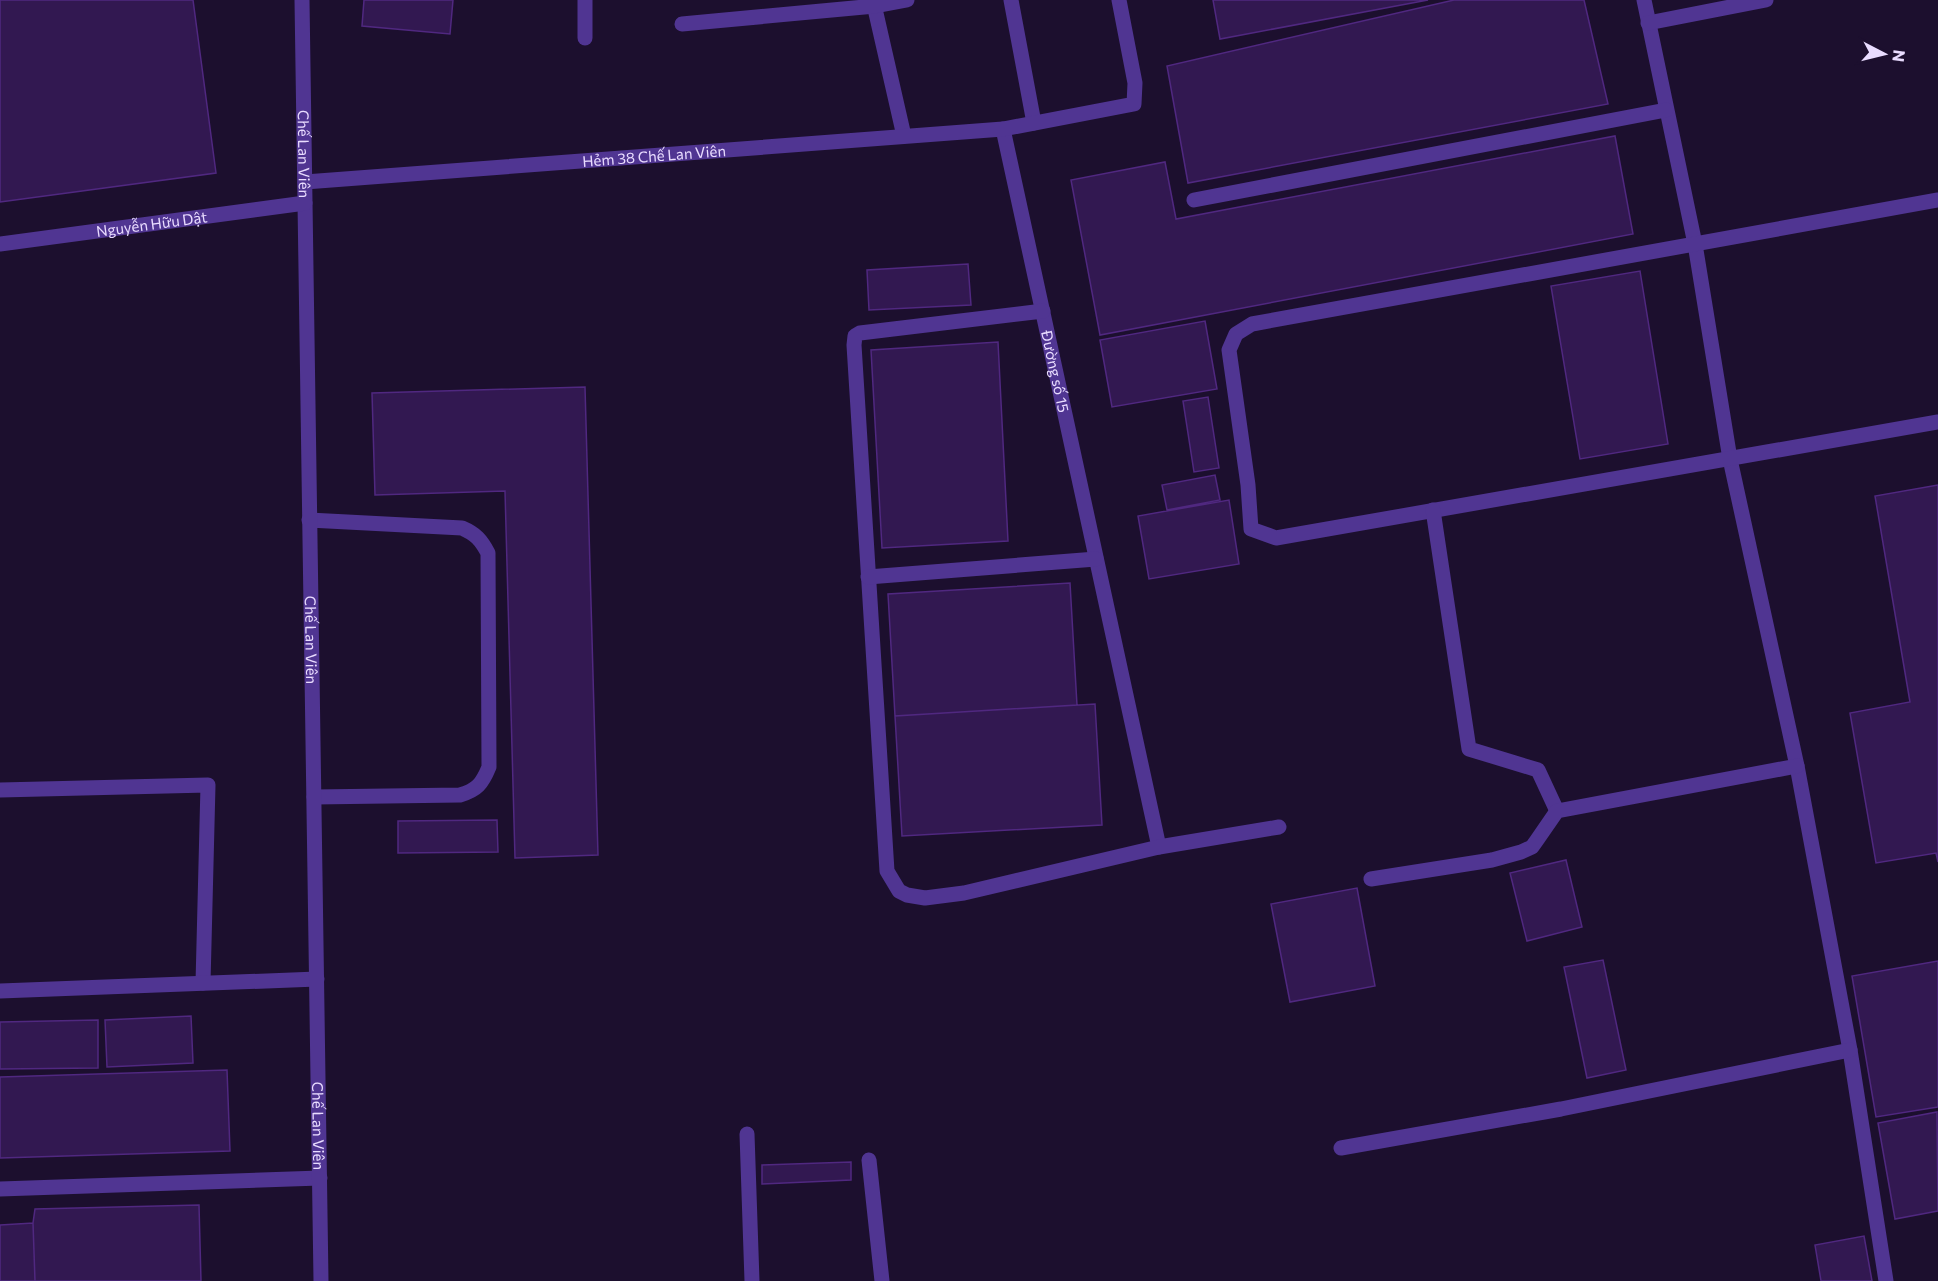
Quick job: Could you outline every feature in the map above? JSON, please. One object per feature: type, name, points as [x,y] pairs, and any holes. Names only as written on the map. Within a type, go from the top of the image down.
[{"type":"street","name":"Chế Lan Viên","points":[[302,0],[321,1281]]},
{"type":"street","points":[[585,0],[585,38]]},
{"type":"street","points":[[682,24],[907,0]]},
{"type":"street","points":[[1011,0],[1034,123]]},
{"type":"street","points":[[1003,129],[1134,104],[1135,83],[1119,0]]},
{"type":"street","points":[[1644,0],[1695,244],[1730,459],[1797,766],[1850,1050],[1886,1281]]},
{"type":"street","points":[[1648,23],[1766,0]]},
{"type":"street","points":[[874,3],[904,136]]},
{"type":"street","points":[[1194,200],[1666,110]]},
{"type":"street","name":"Hẻm 38 Chế Lan Viên","points":[[304,182],[1003,129]]},
{"type":"street","name":"Đường số 15","points":[[1003,129],[1159,846]]},
{"type":"street","points":[[1938,200],[1252,324],[1236,334],[1229,350],[1248,485],[1251,529],[1276,538],[1938,422]]},
{"type":"street","name":"Nguyễn Hữu Dật","points":[[0,244],[305,203]]},
{"type":"street","points":[[1043,311],[860,333],[855,336],[867,577],[887,871],[898,891],[907,896],[925,898],[964,893],[1159,846],[1279,827]]},
{"type":"street","points":[[1433,510],[1469,749],[1538,770],[1557,811]]},
{"type":"street","points":[[309,520],[462,528],[480,538],[488,553],[489,767],[483,783],[474,791],[460,795],[314,797]]},
{"type":"street","points":[[867,577],[1096,559]]},
{"type":"street","points":[[1371,879],[1492,860],[1521,852],[1532,847],[1557,811],[1797,766]]},
{"type":"street","points":[[0,790],[208,785],[203,983]]},
{"type":"street","points":[[0,991],[316,979]]},
{"type":"street","points":[[1341,1148],[1561,1109],[1850,1050]]},
{"type":"street","points":[[747,1134],[752,1281]]},
{"type":"street","points":[[869,1160],[882,1281]]},
{"type":"street","points":[[0,1189],[320,1178]]},
{"type":"building","points":[[0,0],[193,0],[216,173],[0,202]]},
{"type":"building","points":[[364,0],[453,0],[450,34],[362,26]]},
{"type":"building","points":[[1213,0],[1428,0],[1220,39]]},
{"type":"building","points":[[1454,0],[1584,0],[1608,104],[1188,183],[1167,66]]},
{"type":"building","points":[[1615,136],[1633,234],[1100,335],[1071,180],[1165,162],[1176,219]]},
{"type":"building","points":[[968,264],[971,305],[869,310],[867,270]]},
{"type":"building","points":[[1640,271],[1668,444],[1580,459],[1551,286]]},
{"type":"building","points":[[1205,321],[1217,389],[1112,407],[1100,340]]},
{"type":"building","points":[[998,342],[1008,541],[882,548],[871,350]]},
{"type":"building","points":[[585,387],[598,855],[515,858],[505,491],[375,495],[372,393]]},
{"type":"building","points":[[1208,397],[1219,468],[1194,472],[1183,401]]},
{"type":"building","points":[[1215,475],[1220,500],[1167,510],[1162,485]]},
{"type":"building","points":[[1938,485],[1938,862],[1936,853],[1876,863],[1850,713],[1910,702],[1875,496]]},
{"type":"building","points":[[1229,500],[1239,564],[1149,579],[1138,516]]},
{"type":"building","points":[[1070,583],[1077,705],[895,716],[888,594]]},
{"type":"building","points":[[1095,704],[1102,825],[902,836],[895,716]]},
{"type":"building","points":[[497,820],[498,852],[398,853],[398,821]]},
{"type":"building","points":[[1566,860],[1582,927],[1527,941],[1510,873]]},
{"type":"building","points":[[1357,888],[1375,986],[1290,1002],[1271,904]]},
{"type":"building","points":[[1603,960],[1626,1070],[1587,1078],[1564,967]]},
{"type":"building","points":[[1938,961],[1938,1107],[1876,1117],[1852,976]]},
{"type":"building","points":[[191,1016],[193,1063],[107,1067],[105,1020]]},
{"type":"building","points":[[98,1020],[98,1068],[0,1069],[0,1022]]},
{"type":"building","points":[[227,1070],[230,1151],[0,1158],[0,1077]]},
{"type":"building","points":[[1937,1112],[1938,1211],[1895,1219],[1878,1123]]},
{"type":"building","points":[[851,1162],[851,1180],[762,1184],[762,1165]]},
{"type":"building","points":[[199,1205],[201,1281],[35,1281],[33,1223],[35,1209]]},
{"type":"building","points":[[33,1223],[35,1281],[0,1281],[0,1225]]},
{"type":"building","points":[[1864,1236],[1872,1281],[1821,1281],[1815,1245]]}]
